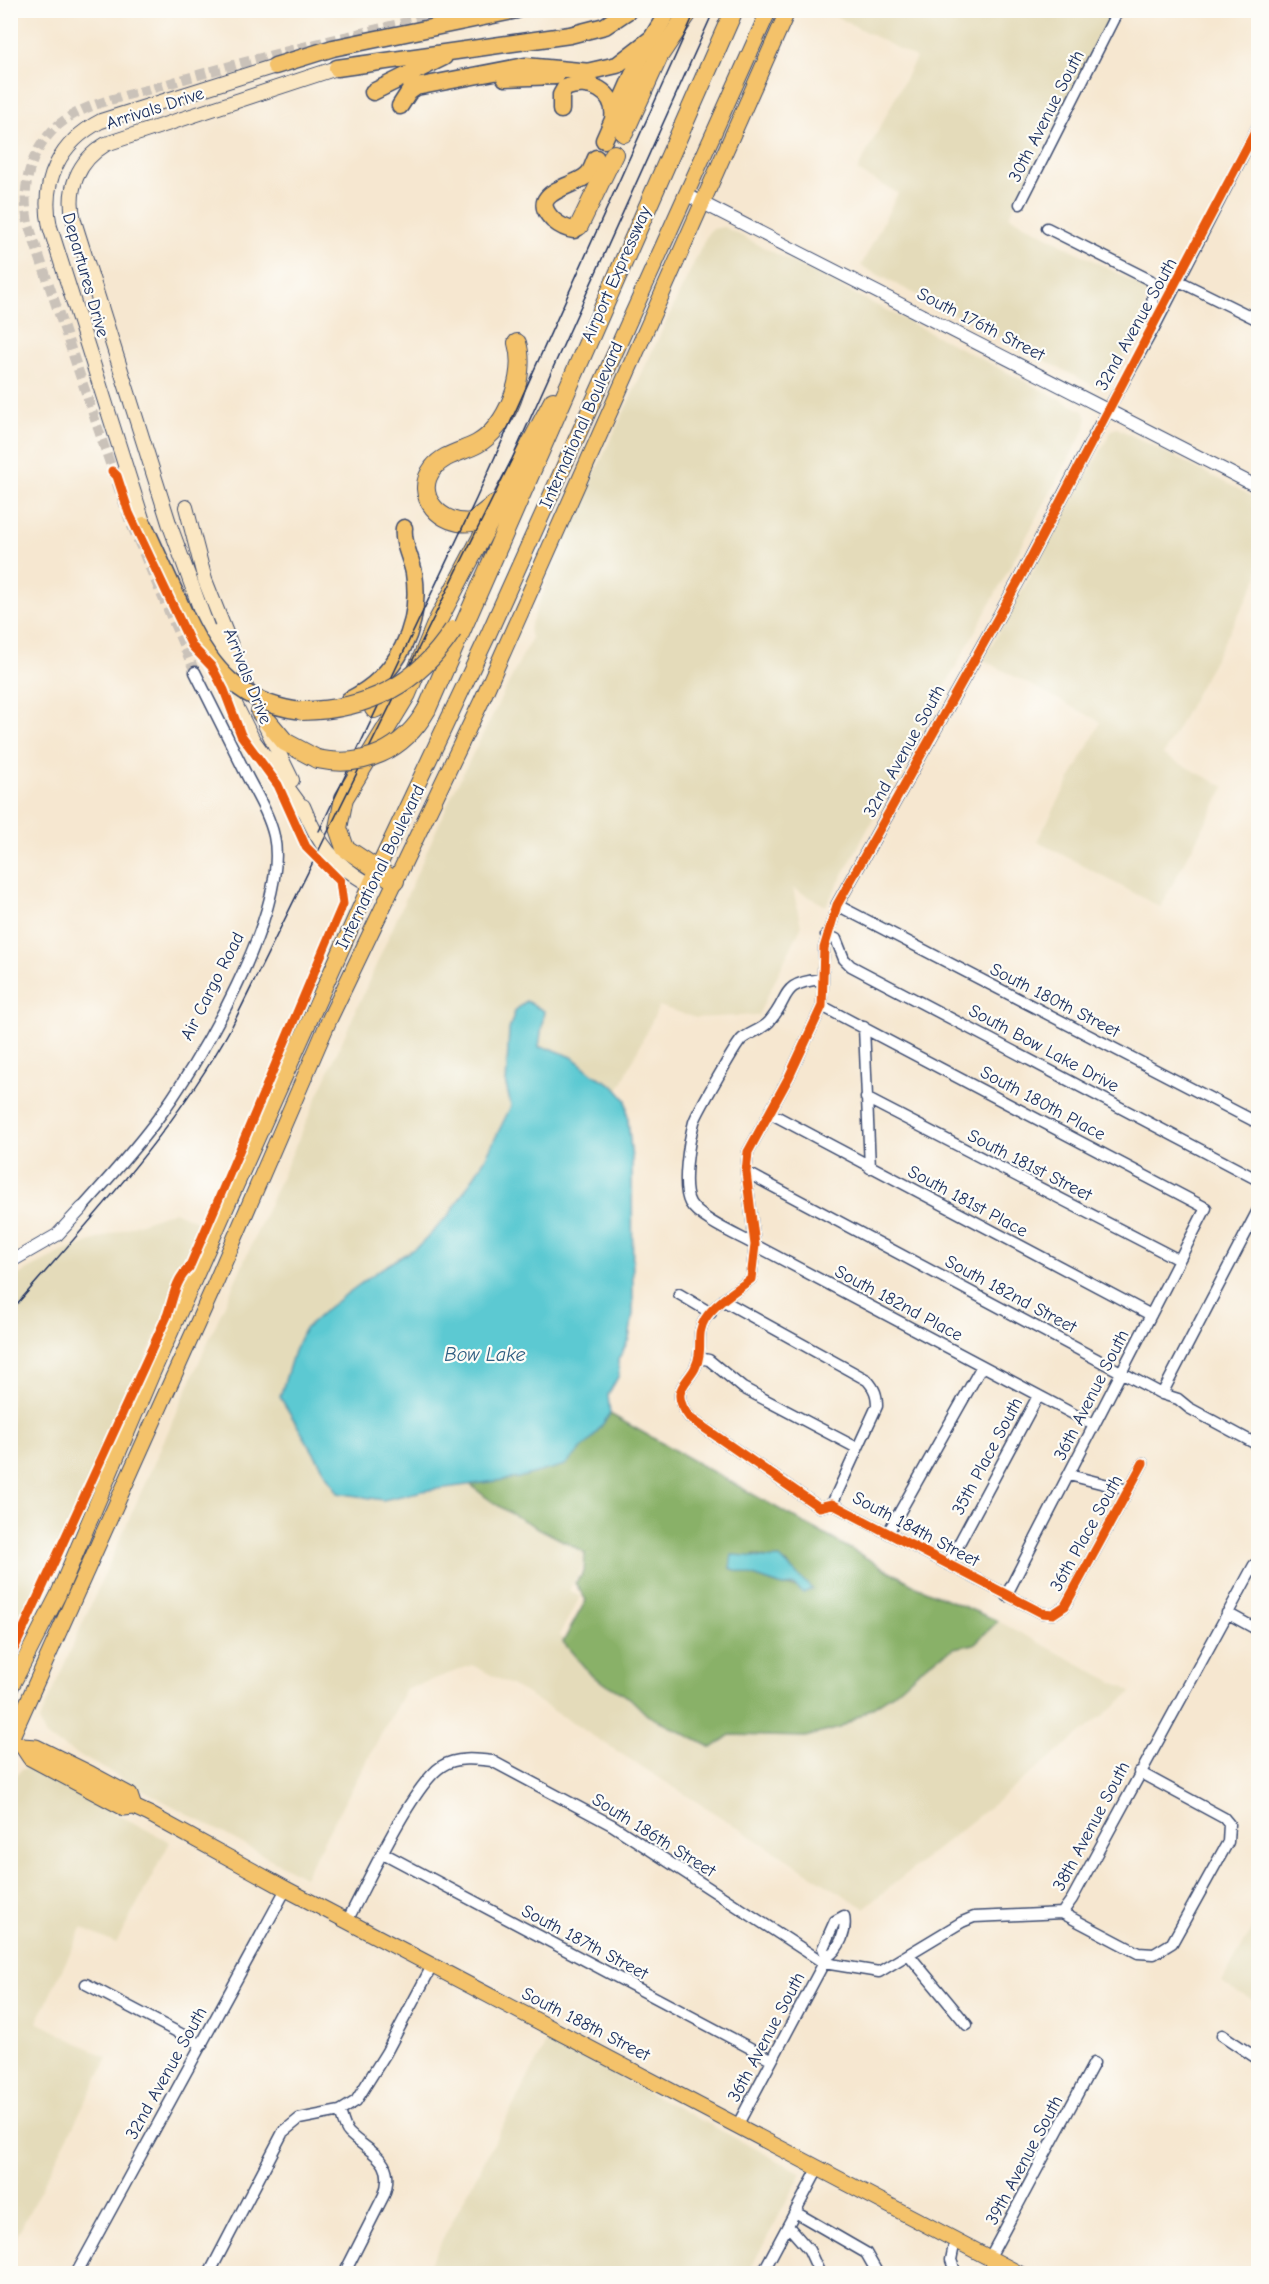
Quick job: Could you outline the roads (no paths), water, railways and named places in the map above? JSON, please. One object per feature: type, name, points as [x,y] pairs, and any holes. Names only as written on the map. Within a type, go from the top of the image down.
[{"type":"highway","name":"Departures Drive","points":[[275,66],[333,48],[455,21],[518,10]]},
{"type":"highway","name":"Arrivals Drive","points":[[336,68],[570,35],[605,26],[629,10]]},
{"type":"highway","points":[[596,158],[587,175],[554,191],[547,199],[546,210],[554,220],[568,229],[574,230],[579,226],[652,38],[669,10]]},
{"type":"highway","points":[[618,127],[659,56],[690,10]]},
{"type":"highway","name":"Airport Expressway","points":[[501,539],[734,10]]},
{"type":"highway","points":[[505,78],[538,78],[591,72],[617,65],[652,38]]},
{"type":"highway","points":[[373,92],[459,50]]},
{"type":"highway","points":[[400,106],[409,92],[416,87],[514,68],[591,72]]},
{"type":"highway","points":[[561,110],[561,95],[565,88],[590,84],[599,89],[609,100],[618,127]]},
{"type":"highway","points":[[508,488],[478,520],[459,523],[436,513],[428,500],[427,484],[431,470],[441,460],[484,440],[498,423],[518,384],[521,366],[518,343]]},
{"type":"highway","points":[[392,888],[374,878],[345,848],[339,835],[338,820],[347,790],[410,685],[436,624],[508,488],[539,423],[582,352]]},
{"type":"highway","points":[[144,525],[186,617],[212,662],[237,688],[267,704],[302,711],[348,708],[386,693],[421,668],[453,630],[501,539]]},
{"type":"highway","points":[[302,711],[332,706],[357,696],[383,676],[399,657],[407,640],[414,605],[414,571],[403,537],[404,528]]},
{"type":"highway","points":[[260,712],[285,742],[317,759],[348,763],[382,754],[411,733],[427,709],[501,539]]},
{"type":"highway","points":[[374,709],[400,695],[410,685]]},
{"type":"main road","name":"International Boulevard","points":[[10,1689],[58,1594],[151,1376],[374,878],[612,365],[769,10]]},
{"type":"main road","name":"International Boulevard","points":[[13,1742],[330,1018],[482,700],[617,391],[788,10]]},
{"type":"main road","name":"Departures Drive","points":[[144,525],[50,227],[46,200],[48,185],[57,162],[67,146],[78,135],[100,121],[275,66]]},
{"type":"main road","name":"Arrivals Drive","points":[[306,813],[244,725],[169,523],[74,221],[71,205],[72,188],[84,162],[106,144],[336,68]]},
{"type":"main road","points":[[612,365],[610,384],[617,391]]},
{"type":"main road","points":[[585,422],[609,392],[617,391]]},
{"type":"main road","points":[[186,507],[205,580],[239,671]]},
{"type":"main road","name":"Arrivals Drive","points":[[202,610],[239,671],[260,712],[322,845],[334,860],[374,878]]},
{"type":"main road","name":"South 188th Street","points":[[13,1742],[36,1747],[91,1774],[130,1795],[134,1807],[286,1889],[1020,2274]]},
{"type":"street","name":"30th Avenue South","points":[[1020,204],[1118,10]]},
{"type":"street","name":"32nd Avenue South","points":[[681,1407],[680,1389],[699,1358],[698,1335],[705,1318],[752,1279],[755,1245],[746,1172],[748,1152],[771,1113],[822,1006],[821,979],[826,935],[837,905],[1019,580],[1155,326],[1258,126]]},
{"type":"street","name":"South 176th Street","points":[[687,195],[1258,487]]},
{"type":"street","points":[[1047,228],[1150,280],[1153,284],[1152,318],[1155,326]]},
{"type":"street","points":[[1179,280],[1258,320]]},
{"type":"street","name":"Air Cargo Road","points":[[10,1262],[57,1235],[153,1124],[187,1072],[242,972],[265,920],[272,895],[276,865],[270,823],[195,672]]},
{"type":"street","name":"South 180th Street","points":[[837,905],[1258,1123]]},
{"type":"street","name":"South Bow Lake Drive","points":[[826,935],[836,939],[844,959],[851,966],[1258,1180]]},
{"type":"street","name":"South 182nd Place","points":[[821,979],[794,984],[785,994],[770,1020],[760,1030],[741,1039],[694,1120],[686,1194],[691,1206],[704,1217],[755,1245],[1094,1425]]},
{"type":"street","name":"South 180th Place","points":[[822,1006],[1206,1208]]},
{"type":"street","points":[[864,1027],[870,1168]]},
{"type":"street","name":"South 181st Street","points":[[866,1098],[1179,1260]]},
{"type":"street","name":"South 181st Place","points":[[771,1113],[870,1168],[1151,1315]]},
{"type":"street","name":"South 182nd Street","points":[[746,1172],[1122,1371],[1162,1394],[1168,1401],[1182,1409],[1189,1408],[1258,1445]]},
{"type":"street","name":"36th Avenue South","points":[[1006,1596],[1206,1208]]},
{"type":"street","points":[[1162,1394],[1258,1210]]},
{"type":"street","points":[[679,1294],[711,1313]]},
{"type":"street","points":[[724,1301],[867,1380],[877,1396],[877,1406],[832,1504]]},
{"type":"street","points":[[699,1358],[709,1360],[743,1388],[857,1448]]},
{"type":"street","points":[[889,1531],[982,1366]]},
{"type":"street","name":"35th Place South","points":[[948,1564],[1038,1396]]},
{"type":"street","name":"South 184th Street","points":[[681,1407],[690,1418],[819,1507],[832,1504],[889,1531],[1006,1596],[1042,1613],[1053,1614]]},
{"type":"street","name":"36th Place South","points":[[1053,1614],[1065,1606],[1143,1463]]},
{"type":"street","points":[[1069,1475],[1128,1491]]},
{"type":"street","name":"38th Avenue South","points":[[826,1960],[879,1972],[974,1917],[1062,1912],[1072,1899],[1139,1772],[1254,1565]]},
{"type":"street","points":[[1227,1613],[1258,1630]]},
{"type":"street","name":"South 186th Street","points":[[383,1853],[421,1788],[443,1765],[472,1759],[492,1761],[612,1825],[826,1960]]},
{"type":"street","points":[[1062,1912],[1138,1953],[1154,1954],[1172,1943],[1228,1842],[1229,1824],[1218,1814],[1139,1772]]},
{"type":"street","points":[[346,1921],[383,1853]]},
{"type":"street","name":"South 187th Street","points":[[383,1853],[771,2059]]},
{"type":"street","name":"32nd Avenue South","points":[[76,2274],[286,1889]]},
{"type":"street","points":[[909,1956],[967,2025]]},
{"type":"street","name":"36th Avenue South","points":[[737,2126],[826,1960]]},
{"type":"street","points":[[209,2274],[283,2132],[299,2119],[340,2111],[356,2101],[386,2053],[432,1966]]},
{"type":"street","points":[[86,1983],[202,2045]]},
{"type":"street","points":[[1222,2035],[1258,2059]]},
{"type":"street","name":"39th Avenue South","points":[[990,2258],[1094,2062]]},
{"type":"street","points":[[340,2111],[348,2132],[376,2151],[388,2181],[384,2195],[344,2274]]},
{"type":"street","points":[[762,2274],[818,2169]]},
{"type":"street","points":[[795,2212],[866,2253],[879,2274]]},
{"type":"street","points":[[788,2226],[809,2250],[820,2274]]},
{"type":"street","points":[[955,2240],[951,2260],[956,2274]]},
{"type":"street","points":[[990,2258],[994,2274]]},
{"type":"water","name":"Bow Lake","points":[[526,1001],[544,1011],[539,1047],[552,1049],[572,1057],[593,1074],[613,1085],[626,1100],[632,1160],[633,1314],[629,1339],[618,1360],[619,1375],[608,1395],[610,1414],[590,1441],[565,1465],[518,1478],[423,1491],[383,1500],[338,1493],[280,1397],[294,1351],[304,1330],[329,1307],[379,1270],[420,1245],[450,1214],[485,1159],[511,1106],[506,1085],[509,1030],[515,1011]]},
{"type":"water","points":[[732,1555],[780,1558],[812,1589],[803,1593],[794,1585],[783,1586],[730,1568]]},
{"type":"tunnel","points":[[195,672],[130,522],[28,223],[26,196],[33,159],[56,127],[91,106],[269,56],[458,10]]},
{"type":"tram line","points":[[319,831],[476,499],[696,10]]},
{"type":"tram line","points":[[10,1312],[129,1175],[157,1139],[184,1103],[232,1026],[512,459],[714,10]]}]
